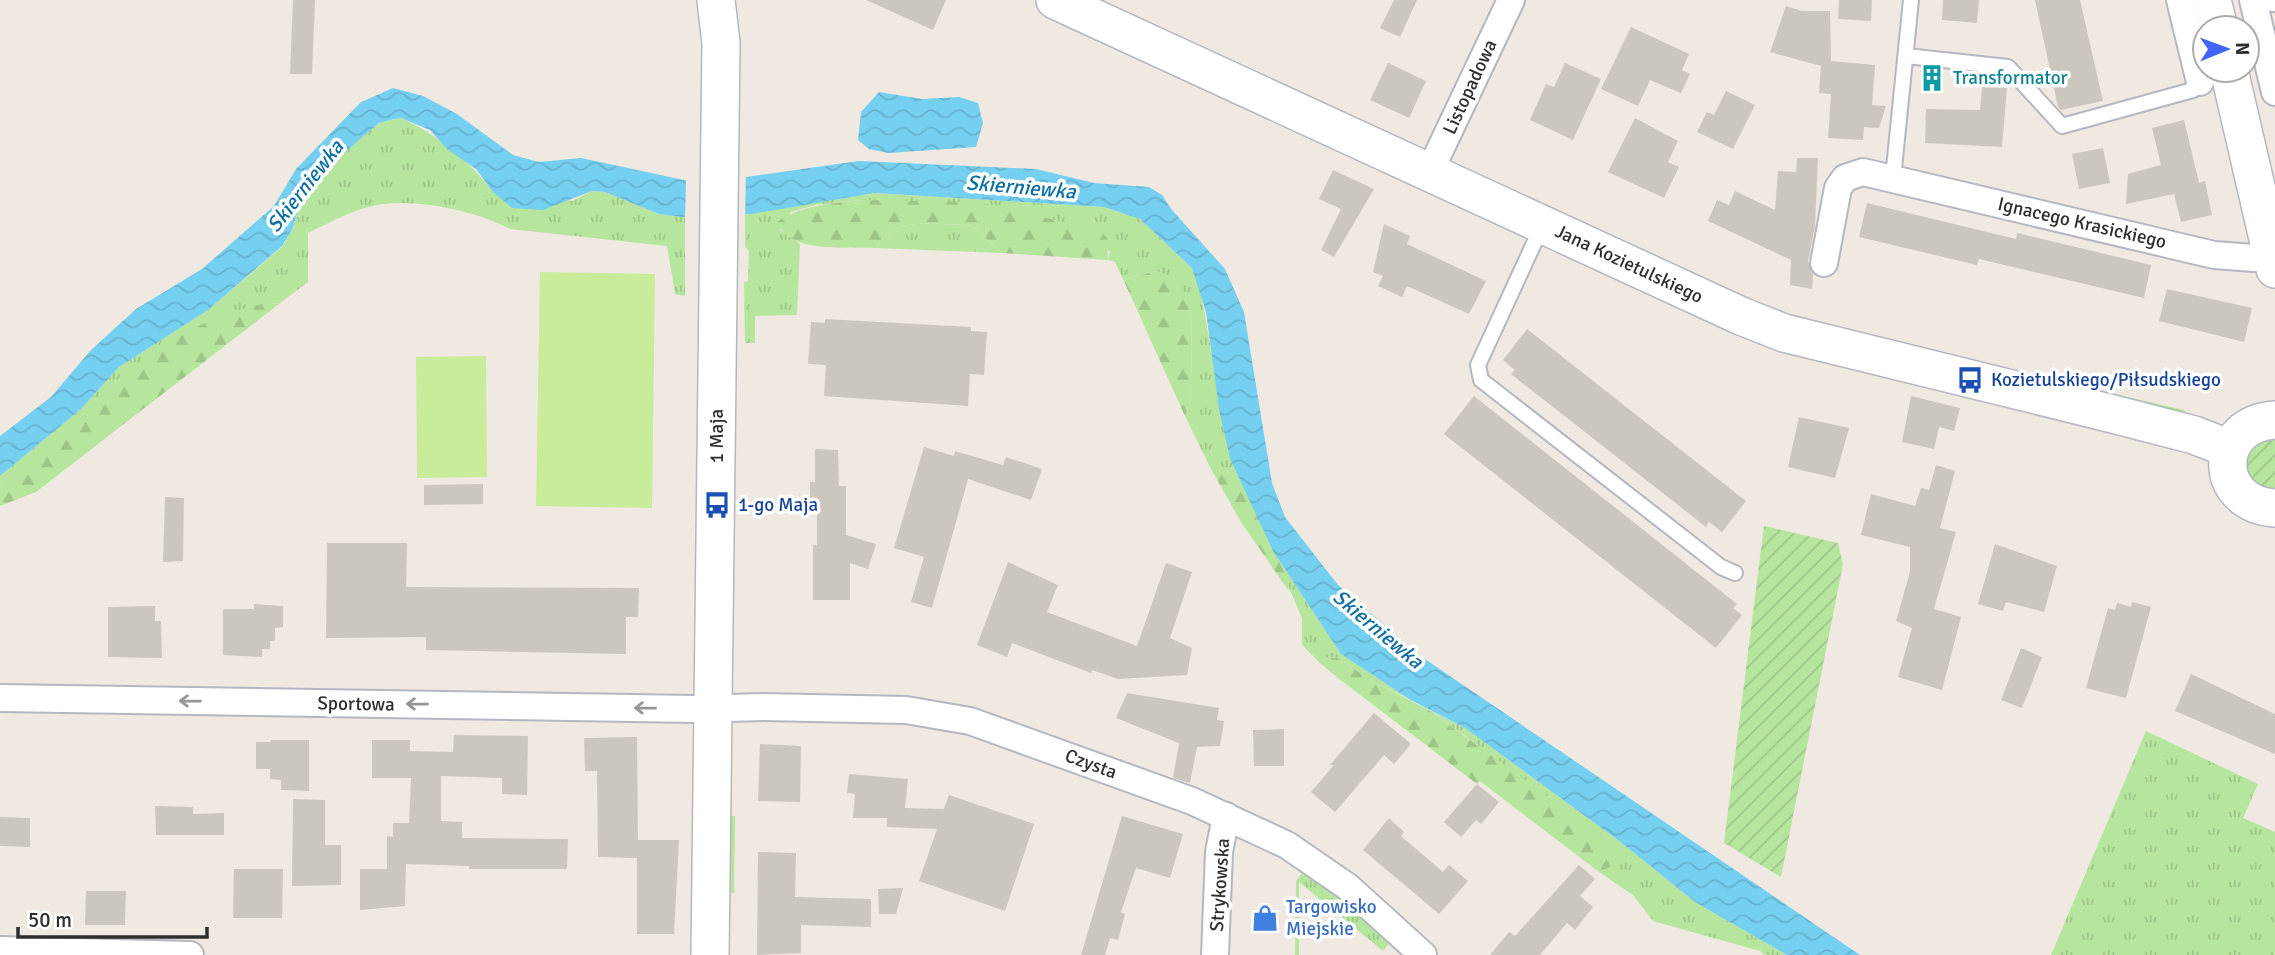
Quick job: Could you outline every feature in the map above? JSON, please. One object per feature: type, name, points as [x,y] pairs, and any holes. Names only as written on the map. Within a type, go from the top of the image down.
[{"type":"street","name":"1 Maja","points":[[709,955],[721,43],[716,0]]},
{"type":"street","name":"1 Maja","points":[[721,43],[728,0]]},
{"type":"street","name":"Jana Kozietulskiego","points":[[1055,0],[1542,225],[1784,333],[2194,435],[2230,449]]},
{"type":"street","name":"Listopadowa","points":[[1429,173],[1511,0]]},
{"type":"street","points":[[2180,0],[2191,25]]},
{"type":"street","points":[[2261,3],[2275,92]]},
{"type":"street","points":[[2217,84],[2272,240]]},
{"type":"street","name":"Ignacego Krasickiego","points":[[1824,263],[1838,188],[1845,178],[1863,172],[2214,255],[2254,258],[2272,240]]},
{"type":"street","points":[[2275,420],[2249,427],[2237,436],[2230,449],[2227,464],[2236,491],[2261,507],[2275,508]]},
{"type":"street","name":"Sportowa","points":[[0,698],[694,709],[713,706]]},
{"type":"street","name":"Czysta","points":[[713,706],[878,709],[943,715],[970,721],[1226,816],[1287,845],[1322,868],[1369,905],[1423,955]]},
{"type":"street","name":"Strykowska","points":[[1215,955],[1219,852],[1226,816]]},
{"type":"street","points":[[0,950],[190,955]]},
{"type":"lane","points":[[1893,178],[1911,0]]},
{"type":"lane","points":[[1906,57],[2008,67],[2062,126],[2193,90],[2202,84]]},
{"type":"lane","points":[[1542,225],[1478,365],[1481,380],[1721,567],[1735,573]]},
{"type":"green space","points":[[401,118],[451,149],[492,191],[572,201],[592,191],[605,192],[659,214],[685,217],[685,296],[675,294],[667,246],[510,229],[478,216],[421,204],[368,207],[308,233],[308,282],[279,304],[271,303],[53,440],[0,483],[0,476],[81,409],[119,367],[208,310],[282,247],[292,230],[301,200],[337,159],[379,123]]},
{"type":"green space","points":[[875,193],[1104,207],[1140,219],[1192,268],[1200,287],[1230,459],[1248,498],[1227,470],[1211,469],[1185,416],[1192,398],[1191,305],[1157,271],[1123,279],[1115,262],[1108,260],[1110,251],[862,200],[815,205],[791,212],[780,230],[800,244],[797,315],[755,316],[755,343],[745,343],[744,282],[748,281],[749,251],[745,247],[745,214]]},
{"type":"green space","points":[[862,200],[975,202],[1100,230],[1107,238],[1108,260],[1002,253],[976,229],[967,225],[904,226],[893,230],[876,248],[820,247],[794,240],[784,233],[777,222],[807,208]]},
{"type":"green space","points":[[967,225],[976,229],[1002,253],[876,248],[893,230],[904,226]]},
{"type":"green space","points":[[1157,271],[1178,284],[1191,305],[1192,398],[1185,416],[1123,279]]},
{"type":"green space","points":[[540,272],[655,274],[652,508],[536,506]]},
{"type":"green space","points":[[271,303],[279,304],[36,492],[0,506],[0,483],[126,374],[160,349],[196,328],[233,312]]},
{"type":"green space","points":[[486,356],[487,477],[417,478],[416,357]]},
{"type":"green space","points":[[1976,362],[2184,410],[2189,415]]},
{"type":"green space","points":[[2267,439],[2275,439],[2275,490],[2268,491],[2247,478],[2246,463],[2250,450]]},
{"type":"green space","points":[[1222,468],[1242,488],[1251,503],[1289,583],[1288,590],[1241,522],[1211,469]]},
{"type":"green space","points":[[1764,526],[1838,543],[1843,564],[1781,877],[1724,843]]},
{"type":"green space","points":[[1273,551],[1341,654],[1409,699],[1376,683],[1338,658],[1328,657],[1320,663],[1302,645],[1302,618]]},
{"type":"green space","points":[[1328,657],[1338,658],[1376,683],[1427,709],[1613,843],[1616,851],[1610,867],[1599,872],[1480,781],[1477,784],[1320,663]]},
{"type":"green space","points":[[1427,709],[1465,728],[1618,840],[1695,902],[1787,955],[1764,955],[1760,951],[1653,921],[1633,895],[1599,872],[1610,867],[1475,743]]},
{"type":"green space","points":[[2146,731],[2258,784],[2243,818],[2275,832],[2275,955],[2051,955]]},
{"type":"green space","points":[[726,816],[735,816],[734,893],[726,893]]},
{"type":"green space","points":[[1303,872],[1319,881],[1390,942],[1383,951],[1299,882],[1299,955],[1295,955],[1296,881]]},
{"type":"water","name":"Skierniewka","points":[[393,88],[423,96],[457,114],[513,155],[539,162],[581,158],[684,180],[746,177],[859,161],[1036,169],[1094,183],[1149,187],[1162,195],[1172,210],[1225,269],[1244,312],[1272,483],[1285,517],[1338,585],[1419,655],[1860,955],[1787,955],[1695,902],[1618,840],[1465,728],[1409,699],[1341,654],[1273,551],[1230,459],[1219,409],[1206,312],[1192,268],[1140,219],[1104,207],[875,193],[751,214],[681,217],[659,214],[605,192],[592,191],[543,210],[512,208],[492,191],[476,169],[448,150],[430,130],[401,118],[390,120],[379,123],[337,159],[301,200],[292,230],[282,246],[208,310],[119,367],[81,409],[0,476],[0,436],[51,397],[91,350],[136,309],[202,269],[274,206],[296,169],[361,102]]},
{"type":"water","points":[[879,92],[922,99],[959,97],[978,103],[983,123],[976,147],[888,153],[869,149],[858,140],[861,112]]},
{"type":"pier","points":[[746,173],[745,218],[685,221],[686,177]]},
{"type":"building","points":[[293,0],[315,0],[312,74],[290,74]]},
{"type":"building","points":[[866,0],[946,0],[933,30]]},
{"type":"building","points":[[1394,0],[1417,0],[1400,37],[1380,28]]},
{"type":"building","points":[[1839,0],[1872,0],[1871,21],[1838,19]]},
{"type":"building","points":[[1943,0],[1979,0],[1977,23],[1942,20]]},
{"type":"building","points":[[2035,0],[2080,0],[2103,101],[2061,110],[2058,107]]},
{"type":"building","points":[[1786,6],[1802,11],[1830,11],[1831,61],[1875,65],[1872,105],[1886,106],[1879,128],[1864,127],[1863,140],[1828,138],[1831,94],[1819,93],[1821,66],[1770,52]]},
{"type":"building","points":[[1631,27],[1689,54],[1682,70],[1690,74],[1681,93],[1650,80],[1638,106],[1601,89]]},
{"type":"building","points":[[1388,63],[1426,81],[1409,118],[1370,100]]},
{"type":"building","points":[[1565,63],[1601,79],[1573,140],[1530,120],[1546,84],[1554,87]]},
{"type":"building","points":[[1982,87],[2007,88],[2002,147],[1925,143],[1926,109],[1980,110]]},
{"type":"building","points":[[1726,91],[1755,105],[1733,149],[1697,132],[1707,112],[1714,115]]},
{"type":"building","points":[[1635,118],[1678,141],[1668,162],[1679,167],[1664,198],[1608,172]]},
{"type":"building","points":[[2184,120],[2199,183],[2205,181],[2212,215],[2181,222],[2174,194],[2126,204],[2128,174],[2161,165],[2152,128]]},
{"type":"building","points":[[2103,148],[2110,183],[2079,189],[2072,154]]},
{"type":"building","points":[[1797,158],[1818,158],[1815,226],[1808,261],[1813,274],[1812,289],[1790,285],[1791,260],[1708,221],[1717,200],[1729,205],[1735,191],[1775,210],[1778,171],[1796,172]]},
{"type":"building","points":[[1333,170],[1374,189],[1334,257],[1321,250],[1341,209],[1319,199]]},
{"type":"building","points":[[1867,203],[2016,239],[2017,233],[2151,265],[2144,298],[1979,259],[1977,265],[1859,237]]},
{"type":"building","points":[[1384,224],[1410,236],[1407,244],[1486,281],[1469,314],[1407,286],[1402,297],[1378,286],[1383,276],[1373,272]]},
{"type":"building","points":[[2167,289],[2252,308],[2244,342],[2159,321]]},
{"type":"building","points":[[825,319],[971,327],[971,331],[987,332],[984,375],[970,374],[968,406],[824,396],[826,365],[808,364],[811,322],[825,323]]},
{"type":"building","points":[[1527,329],[1746,501],[1722,532],[1709,522],[1706,527],[1511,374],[1515,370],[1503,360]]},
{"type":"building","points":[[1474,396],[1737,604],[1733,608],[1742,615],[1716,648],[1444,434]]},
{"type":"building","points":[[1911,396],[1960,408],[1954,431],[1939,427],[1934,449],[1902,442]]},
{"type":"building","points":[[1799,417],[1849,428],[1835,478],[1788,467]]},
{"type":"building","points":[[924,447],[954,456],[955,451],[1003,465],[1006,457],[1042,469],[1031,500],[968,479],[932,608],[911,602],[924,557],[894,548]]},
{"type":"building","points":[[815,449],[838,450],[839,486],[846,486],[846,535],[876,544],[868,569],[850,563],[850,600],[813,600],[813,545],[817,545],[817,507],[810,507],[810,482],[815,482]]},
{"type":"building","points":[[1936,465],[1955,471],[1940,528],[1956,532],[1934,609],[1961,617],[1942,690],[1898,677],[1912,628],[1896,621],[1910,572],[1910,547],[1861,535],[1871,494],[1915,506],[1921,488],[1929,490]]},
{"type":"building","points":[[483,484],[483,504],[424,505],[424,485]]},
{"type":"building","points":[[165,497],[184,498],[183,561],[163,562]]},
{"type":"building","points":[[327,543],[407,543],[406,587],[639,588],[638,617],[626,617],[626,654],[426,650],[426,637],[326,638]]},
{"type":"building","points":[[1995,544],[2057,566],[2044,612],[2006,602],[2003,611],[1978,604]]},
{"type":"building","points":[[1008,562],[1058,585],[1047,612],[1137,646],[1166,563],[1192,572],[1170,638],[1192,648],[1187,675],[1118,679],[1092,670],[1091,673],[1012,643],[1007,657],[977,645]]},
{"type":"building","points":[[2132,602],[2151,607],[2126,698],[2086,688],[2108,608],[2115,610],[2117,603],[2131,607]]},
{"type":"building","points":[[254,604],[283,606],[283,627],[275,628],[275,641],[270,641],[270,649],[262,649],[262,657],[223,655],[223,609],[254,609]]},
{"type":"building","points":[[155,606],[155,621],[161,621],[162,658],[108,657],[108,607]]},
{"type":"building","points":[[2021,648],[2042,657],[2022,708],[2001,700]]},
{"type":"building","points":[[2191,674],[2275,714],[2275,754],[2175,711]]},
{"type":"building","points":[[1127,693],[1219,708],[1217,720],[1224,721],[1220,746],[1197,747],[1190,783],[1173,778],[1179,743],[1116,718]]},
{"type":"building","points":[[1374,713],[1411,744],[1394,764],[1384,755],[1335,812],[1311,792]]},
{"type":"building","points":[[1284,729],[1284,766],[1254,766],[1253,730]]},
{"type":"building","points":[[454,735],[528,736],[527,795],[502,794],[502,778],[441,776],[441,821],[462,822],[462,838],[568,839],[567,869],[469,869],[469,866],[406,864],[405,906],[360,910],[360,869],[387,869],[387,836],[393,837],[393,823],[409,823],[411,778],[372,778],[372,740],[410,740],[410,751],[453,752]]},
{"type":"building","points":[[637,737],[638,840],[679,840],[674,934],[637,934],[637,858],[598,857],[597,771],[585,771],[584,738]]},
{"type":"building","points":[[309,740],[309,791],[281,790],[281,780],[270,779],[270,769],[256,769],[256,742]]},
{"type":"building","points":[[760,744],[801,746],[800,802],[758,801]]},
{"type":"building","points":[[849,774],[908,779],[905,808],[944,809],[949,795],[1034,824],[1005,911],[919,881],[937,829],[887,827],[887,818],[853,818],[855,794],[847,793]]},
{"type":"building","points":[[1477,784],[1499,802],[1481,824],[1476,820],[1461,837],[1444,822]]},
{"type":"building","points":[[293,799],[325,800],[325,845],[341,845],[341,885],[292,886]]},
{"type":"building","points":[[155,806],[193,807],[193,814],[224,813],[224,835],[156,835]]},
{"type":"building","points":[[1122,816],[1183,834],[1170,878],[1136,868],[1121,912],[1125,914],[1118,940],[1110,938],[1105,955],[1081,955]]},
{"type":"building","points":[[0,817],[30,818],[30,847],[0,846]]},
{"type":"building","points":[[1389,818],[1404,832],[1401,836],[1443,872],[1449,865],[1468,881],[1439,914],[1363,850]]},
{"type":"building","points":[[758,852],[796,853],[795,897],[871,899],[871,927],[801,925],[801,953],[757,955]]},
{"type":"building","points":[[1579,865],[1595,879],[1580,896],[1593,907],[1575,930],[1567,923],[1540,955],[1490,955],[1509,932],[1515,936]]},
{"type":"building","points":[[234,869],[283,869],[282,918],[233,918]]},
{"type":"building","points":[[903,888],[896,914],[879,914],[878,889]]},
{"type":"building","points":[[86,891],[126,891],[125,925],[85,925]]},
{"type":"place","name":"Transformator","points":[[1932,78]]},
{"type":"place","name":"Kozietulskiego/Piłsudskiego","points":[[1970,380]]},
{"type":"place","name":"1-go Maja","points":[[717,505]]},
{"type":"place","name":"Targowisko Miejskie","points":[[1265,918]]}]
